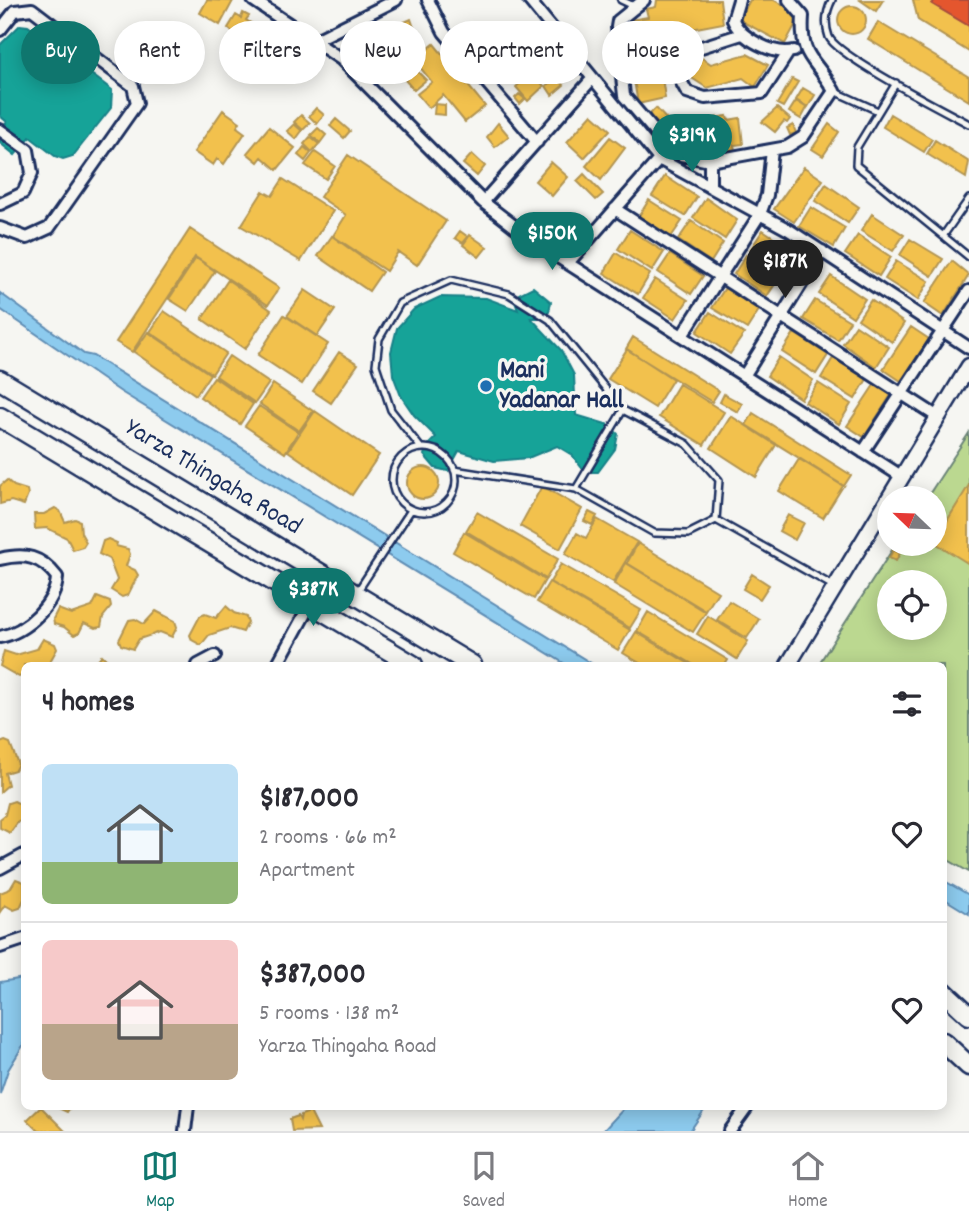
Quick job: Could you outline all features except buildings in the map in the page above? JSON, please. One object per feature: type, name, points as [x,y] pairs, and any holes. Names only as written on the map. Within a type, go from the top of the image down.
[{"type":"main road","name":"Yarza Thingaha Road","points":[[0,381],[467,662]]},
{"type":"main road","points":[[0,417],[408,662]]},
{"type":"main road","points":[[947,995],[969,1015]]},
{"type":"main road","points":[[947,1046],[969,1066]]},
{"type":"street","points":[[253,0],[284,21]]},
{"type":"street","points":[[326,35],[396,0]]},
{"type":"street","points":[[428,0],[444,32],[537,142]]},
{"type":"street","points":[[530,0],[614,107],[659,159],[822,251],[969,348]]},
{"type":"street","points":[[739,0],[733,20],[742,34],[788,53]]},
{"type":"street","points":[[640,4],[618,21],[624,96],[670,148],[681,155],[710,161],[787,147],[803,137],[834,91],[820,67],[803,48],[803,16],[801,10],[789,0]]},
{"type":"street","points":[[0,30],[15,11],[32,9],[133,86],[137,103],[49,228],[27,238],[0,228]]},
{"type":"street","points":[[742,34],[687,52],[677,74],[687,92],[705,99],[762,93],[788,53],[803,48]]},
{"type":"street","points":[[326,49],[341,59],[483,202],[536,243],[901,477]]},
{"type":"street","points":[[483,202],[592,79]]},
{"type":"street","points":[[614,107],[624,96]]},
{"type":"street","points":[[0,130],[28,150],[32,173],[23,193],[0,204]]},
{"type":"street","points":[[568,263],[670,148]]},
{"type":"street","points":[[682,336],[760,214],[767,195],[772,150]]},
{"type":"street","points":[[710,161],[710,187]]},
{"type":"street","points":[[615,209],[938,417]]},
{"type":"street","points":[[744,376],[822,251]]},
{"type":"street","points":[[863,452],[969,291]]},
{"type":"street","points":[[790,662],[969,366]]},
{"type":"street","points":[[0,559],[19,554],[35,557],[58,577],[57,590],[30,624],[13,634],[0,636]]},
{"type":"street","points":[[279,662],[325,576]]},
{"type":"street","points":[[204,662],[215,656]]},
{"type":"street","points":[[0,869],[21,857]]},
{"type":"street","points":[[0,947],[21,940]]},
{"type":"street","points":[[185,1131],[188,1110]]},
{"type":"street","points":[[730,1131],[745,1110]]},
{"type":"lane","points":[[621,0],[640,4]]},
{"type":"lane","points":[[832,0],[825,14],[830,39],[849,56],[969,124]]},
{"type":"lane","points":[[896,83],[857,147],[856,165],[969,257]]},
{"type":"lane","points":[[834,91],[878,111]]},
{"type":"lane","points":[[943,236],[969,199]]},
{"type":"lane","points":[[421,449],[391,410],[376,365],[379,339],[400,303],[451,280],[509,295],[550,320],[622,410],[687,444],[719,480],[716,520]]},
{"type":"lane","points":[[576,489],[622,410]]},
{"type":"lane","points":[[421,449],[442,454],[454,470],[454,491],[446,503],[434,510],[411,510],[397,496],[393,476],[402,457],[421,449]]},
{"type":"lane","points":[[454,470],[576,489],[654,533],[688,534],[716,520]]},
{"type":"lane","points":[[355,595],[411,510]]},
{"type":"lane","points":[[716,520],[835,587]]},
{"type":"green space","points":[[969,433],[969,872],[947,859],[947,662],[820,662],[877,573],[877,640],[947,640],[947,570],[879,570],[888,556],[947,556],[947,486],[934,486]]},
{"type":"water","points":[[0,293],[84,354],[93,356],[589,662],[562,662],[121,392],[0,309]]},
{"type":"water","points":[[947,882],[969,895],[969,914],[947,900]]},
{"type":"water","points":[[21,978],[21,1049],[8,1070],[0,1094],[0,982]]},
{"type":"water","points":[[622,1110],[704,1110],[690,1131],[603,1131]]},
{"type":"place","name":"Mani Yadanar Hall","points":[[486,386]]}]
